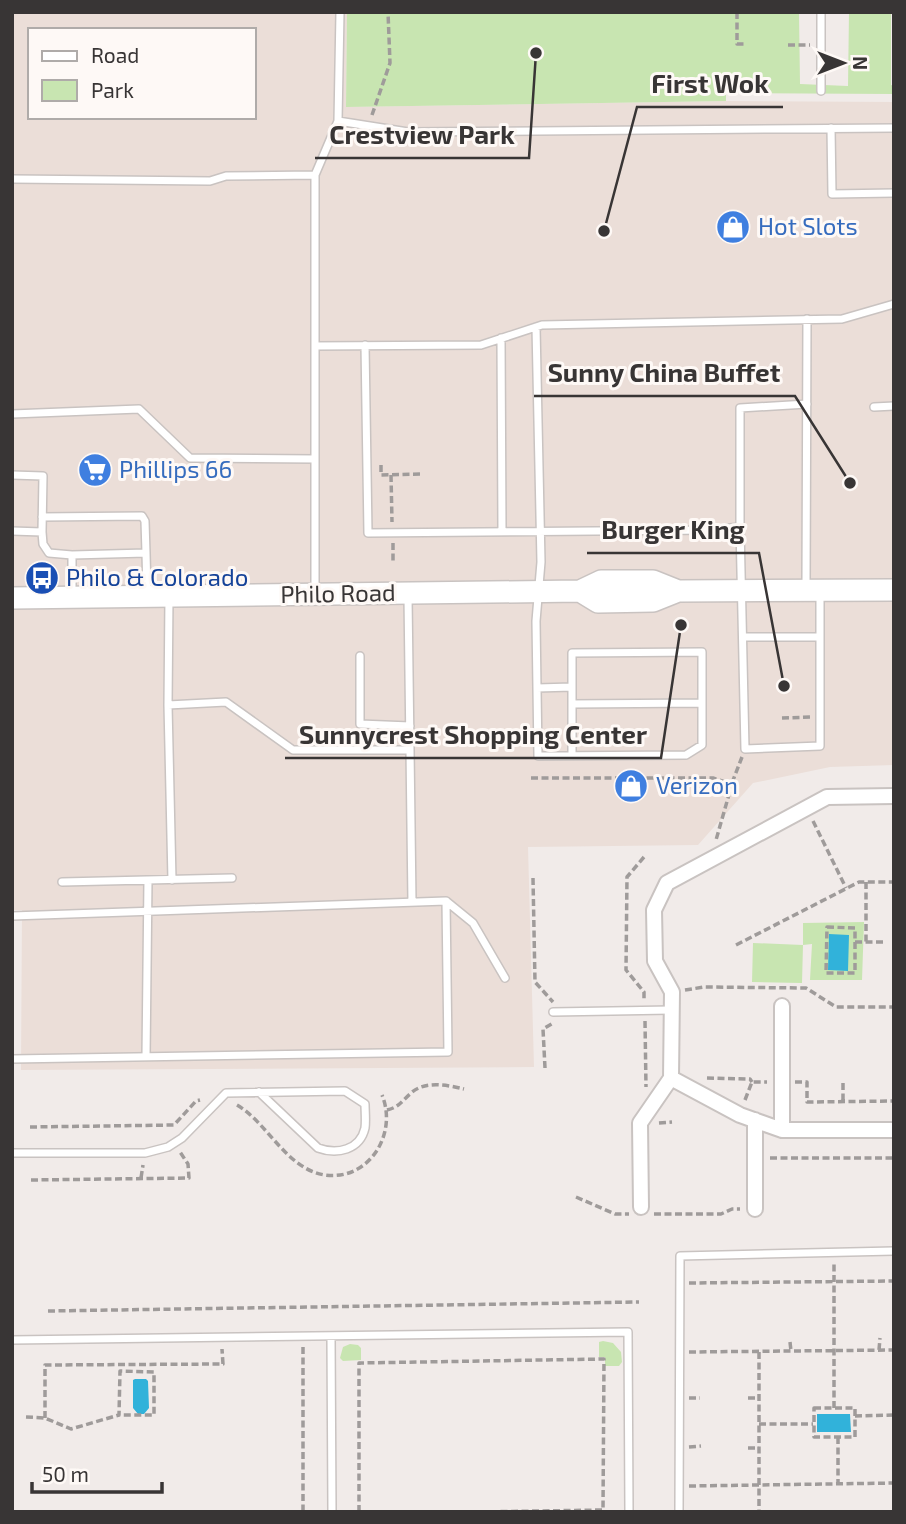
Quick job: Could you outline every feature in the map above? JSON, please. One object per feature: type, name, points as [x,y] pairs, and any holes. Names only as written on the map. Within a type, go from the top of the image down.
[{"type":"main road","name":"Philo Road","points":[[12,598],[580,591],[601,581],[653,581],[678,592],[894,590]]},
{"type":"street","points":[[644,1212],[640,1123],[671,1078],[673,992],[654,961],[654,910],[667,883],[827,797],[894,796]]},
{"type":"street","points":[[782,1006],[782,1130]]},
{"type":"street","points":[[671,1078],[740,1115],[782,1130],[894,1130]]},
{"type":"street","points":[[755,1120],[755,1209]]},
{"type":"lane","points":[[315,594],[315,175],[338,121],[340,12]]},
{"type":"lane","points":[[821,12],[821,91]]},
{"type":"lane","points":[[338,121],[408,132],[894,128]]},
{"type":"lane","points":[[831,128],[832,194],[894,193]]},
{"type":"lane","points":[[12,179],[211,181],[226,176],[315,175]]},
{"type":"lane","points":[[315,346],[481,345],[536,327],[555,324],[842,319],[894,304]]},
{"type":"lane","points":[[807,320],[813,590],[820,636],[820,746],[745,749],[740,408],[807,404]]},
{"type":"lane","points":[[536,327],[541,562],[536,621],[538,756],[686,755],[702,745],[702,652],[572,653],[572,755]]},
{"type":"lane","points":[[501,338],[502,531]]},
{"type":"lane","points":[[365,345],[368,533],[711,530],[740,527]]},
{"type":"lane","points":[[874,407],[894,406]]},
{"type":"lane","points":[[12,414],[139,409],[190,458],[315,459]]},
{"type":"lane","points":[[12,475],[43,476],[42,532],[43,544],[49,553],[146,553]]},
{"type":"lane","points":[[42,517],[142,516],[145,521],[146,553],[158,596],[168,705],[172,880]]},
{"type":"lane","points":[[12,531],[42,532]]},
{"type":"lane","points":[[72,555],[72,597]]},
{"type":"lane","points":[[408,593],[412,902]]},
{"type":"lane","points":[[743,637],[820,636]]},
{"type":"lane","points":[[360,656],[360,724],[410,726]]},
{"type":"lane","points":[[537,688],[572,687]]},
{"type":"lane","points":[[168,705],[226,702],[293,750],[410,750]]},
{"type":"lane","points":[[572,704],[702,703]]},
{"type":"lane","points":[[62,882],[232,878]]},
{"type":"lane","points":[[146,1057],[148,880]]},
{"type":"lane","points":[[12,1059],[447,1052],[446,901]]},
{"type":"lane","points":[[12,915],[446,901],[473,923],[505,978]]},
{"type":"lane","points":[[553,1012],[672,1010]]},
{"type":"lane","points":[[12,1153],[145,1153],[168,1147],[182,1139],[226,1093],[259,1092],[345,1091],[365,1104],[365,1128],[357,1144],[345,1150],[328,1152],[318,1148],[259,1092]]},
{"type":"lane","points":[[679,1512],[680,1256],[894,1251]]},
{"type":"lane","points":[[12,1340],[628,1332],[629,1512]]},
{"type":"lane","points":[[331,1336],[332,1512]]},
{"type":"path","points":[[368,126],[390,63],[388,12]]},
{"type":"path","points":[[737,12],[737,44],[746,44]]},
{"type":"path","points":[[788,45],[821,45]]},
{"type":"path","points":[[381,463],[381,475],[422,474]]},
{"type":"path","points":[[782,718],[820,717]]},
{"type":"path","points":[[710,860],[745,749]]},
{"type":"path","points":[[530,778],[713,778],[732,784]]},
{"type":"path","points":[[806,808],[846,888]]},
{"type":"path","points":[[643,857],[627,877],[626,970],[644,992],[647,1112]]},
{"type":"path","points":[[533,878],[535,982],[553,1001],[554,1022],[543,1030],[545,1068]]},
{"type":"path","points":[[736,945],[859,882],[894,882]]},
{"type":"path","points":[[866,882],[866,942]]},
{"type":"path","points":[[827,927],[855,928],[855,942],[855,973],[826,973],[827,927]]},
{"type":"path","points":[[855,942],[885,942]]},
{"type":"path","points":[[694,1078],[807,1082],[807,1102],[894,1101]]},
{"type":"path","points":[[740,1115],[752,1082]]},
{"type":"path","points":[[843,1083],[843,1102]]},
{"type":"path","points":[[387,1110],[397,1107],[411,1092],[420,1088],[446,1085],[464,1089]]},
{"type":"path","points":[[227,1105],[238,1105],[295,1161],[309,1170],[333,1175],[352,1172],[372,1159],[384,1136],[387,1110],[382,1095]]},
{"type":"path","points":[[30,1127],[174,1125],[200,1100]]},
{"type":"path","points":[[172,1158],[187,1146]]},
{"type":"path","points":[[31,1180],[188,1178],[188,1164],[180,1153]]},
{"type":"path","points":[[755,1156],[894,1158]]},
{"type":"path","points":[[141,1178],[141,1165],[152,1164]]},
{"type":"path","points":[[576,1197],[615,1214],[721,1213],[732,1209],[755,1209]]},
{"type":"path","points":[[834,1254],[834,1408]]},
{"type":"path","points":[[687,1283],[894,1280]]},
{"type":"path","points":[[48,1311],[639,1302]]},
{"type":"path","points":[[879,1350],[880,1338]]},
{"type":"path","points":[[790,1342],[791,1351]]},
{"type":"path","points":[[741,1343],[741,1352]]},
{"type":"path","points":[[303,1347],[303,1512]]},
{"type":"path","points":[[45,1418],[45,1365],[223,1364],[222,1348]]},
{"type":"path","points":[[687,1364],[687,1352],[894,1350]]},
{"type":"path","points":[[760,1352],[760,1512]]},
{"type":"path","points":[[359,1512],[359,1363],[604,1359],[603,1510],[474,1512]]},
{"type":"path","points":[[26,1417],[45,1418],[71,1429],[119,1415],[154,1415],[154,1372],[120,1371],[119,1415]]},
{"type":"path","points":[[687,1386],[687,1410]]},
{"type":"path","points":[[748,1398],[760,1398]]},
{"type":"path","points":[[814,1408],[834,1408],[855,1408],[855,1437],[814,1437],[814,1408]]},
{"type":"path","points":[[855,1416],[894,1415]]},
{"type":"path","points":[[760,1424],[814,1424]]},
{"type":"path","points":[[838,1437],[838,1484]]},
{"type":"path","points":[[748,1448],[760,1448]]},
{"type":"path","points":[[687,1486],[894,1483]]},
{"type":"shaded area","points":[[12,12],[347,12],[346,107],[726,101],[894,102],[894,765],[830,767],[753,783],[698,845],[528,847],[534,1067],[21,1070],[22,910],[12,910]]},
{"type":"green space","points":[[347,12],[799,12],[800,84],[848,86],[849,12],[891,12],[891,85],[894,86],[894,94],[726,93],[726,101],[346,107]]},
{"type":"green space","points":[[864,922],[862,980],[810,980],[812,944],[803,945],[803,923]]},
{"type":"green space","points":[[753,943],[803,945],[802,983],[752,982]]},
{"type":"green space","points":[[599,1342],[613,1343],[621,1352],[622,1362],[619,1366],[605,1366],[605,1357],[599,1357]]},
{"type":"green space","points":[[350,1344],[361,1348],[361,1360],[343,1361],[340,1358],[343,1347]]},
{"type":"water","points":[[829,934],[849,935],[848,971],[828,970]]},
{"type":"water","points":[[135,1379],[148,1381],[149,1408],[144,1414],[138,1414],[133,1408]]},
{"type":"water","points":[[817,1414],[850,1414],[851,1432],[817,1432]]},
{"type":"place","name":"Crestview Park","points":[[536,53]]},
{"type":"place","name":"Hot Slots","points":[[733,227]]},
{"type":"place","name":"First Wok","points":[[604,231]]},
{"type":"place","name":"Phillips 66","points":[[95,470]]},
{"type":"place","name":"Sunny China Buffet","points":[[850,483]]},
{"type":"place","name":"Philo & Colorado","points":[[42,578]]},
{"type":"place","name":"Sunnycrest Shopping Center","points":[[681,625]]},
{"type":"place","name":"Burger King","points":[[784,686]]},
{"type":"place","name":"Verizon","points":[[631,786]]}]
